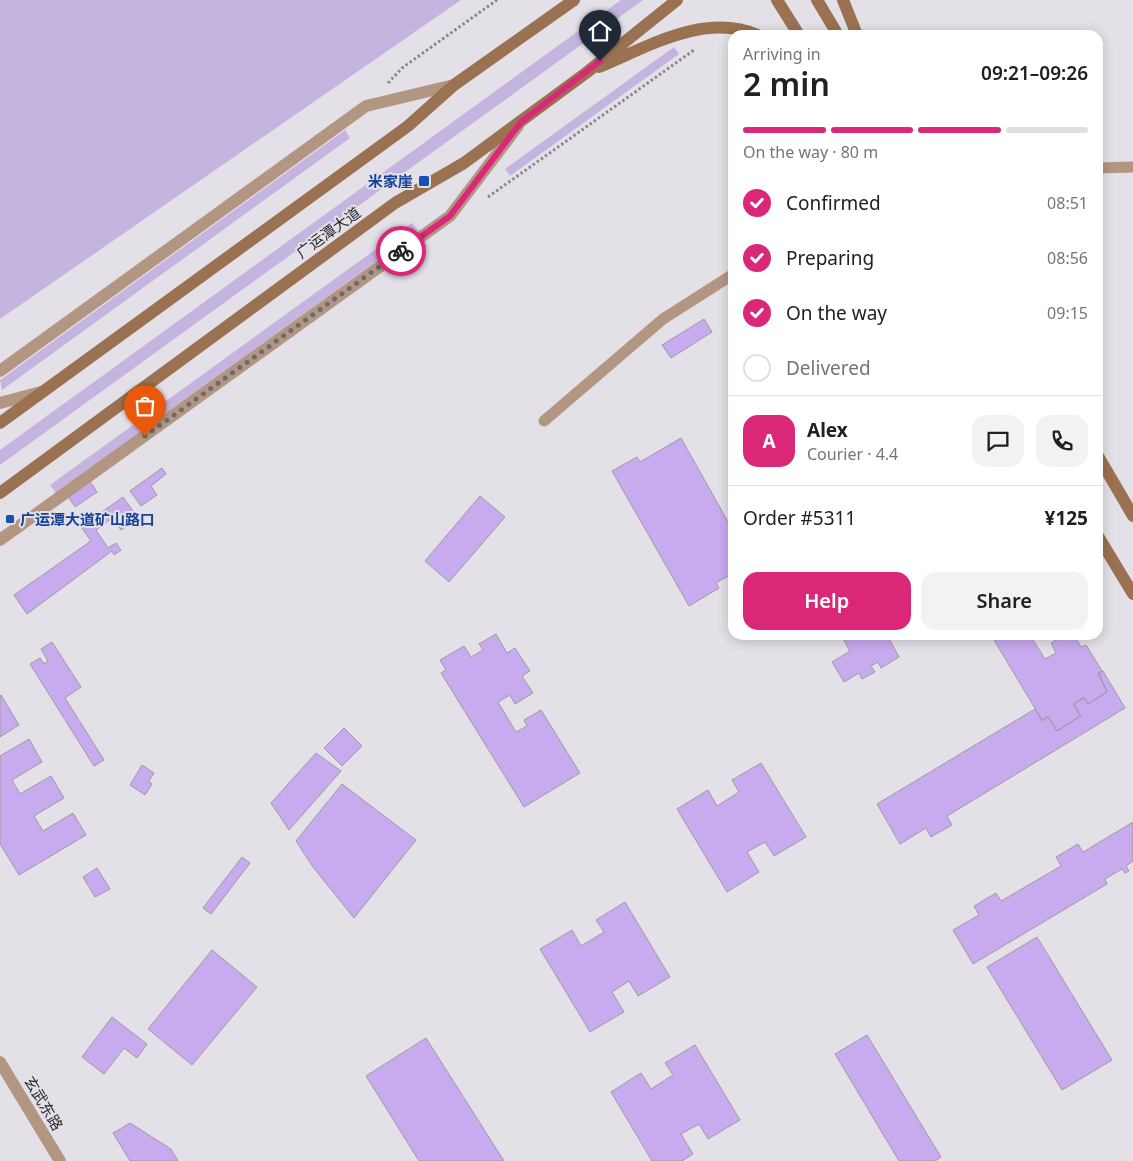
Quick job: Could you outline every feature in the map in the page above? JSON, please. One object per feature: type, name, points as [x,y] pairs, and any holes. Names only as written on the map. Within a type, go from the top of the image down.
[{"type":"main road","points":[[539,24],[562,0]]},
{"type":"main road","points":[[0,422],[408,126],[454,85],[574,0]]},
{"type":"main road","name":"广运潭大道","points":[[0,493],[395,203],[464,163],[521,122],[677,0]]},
{"type":"main road","points":[[778,0],[796,30]]},
{"type":"main road","points":[[817,0],[835,30]]},
{"type":"main road","points":[[843,0],[855,30]]},
{"type":"main road","points":[[586,73],[689,31],[717,27],[741,30]]},
{"type":"main road","points":[[1103,465],[1133,516]]},
{"type":"main road","points":[[1103,544],[1133,594]]},
{"type":"street","points":[[0,371],[366,106],[454,85]]},
{"type":"street","points":[[0,540],[450,216],[521,122]]},
{"type":"street","points":[[0,403],[41,392]]},
{"type":"street","name":"玄武东路","points":[[0,1062],[60,1161]]},
{"type":"lane","points":[[1103,168],[1133,167]]},
{"type":"lane","points":[[544,421],[663,319],[728,278]]},
{"type":"path","points":[[366,106],[402,68],[497,0]]},
{"type":"path","points":[[483,200],[689,52],[702,46]]},
{"type":"shaded area","points":[[0,0],[461,0],[0,319]]},
{"type":"shaded area","points":[[621,0],[643,0],[0,465],[0,450]]},
{"type":"shaded area","points":[[674,47],[679,54],[510,176],[505,169]]},
{"type":"shaded area","points":[[345,130],[350,138],[2,390],[0,380]]},
{"type":"shaded area","points":[[412,223],[418,231],[56,493],[50,485]]},
{"type":"building","points":[[704,319],[712,332],[671,358],[662,345]]},
{"type":"building","points":[[681,438],[728,522],[728,576],[716,583],[719,588],[689,606],[612,471],[637,457],[640,462]]},
{"type":"building","points":[[162,468],[166,474],[151,486],[157,495],[141,506],[130,491]]},
{"type":"building","points":[[89,480],[97,492],[75,507],[67,495]]},
{"type":"building","points":[[480,496],[505,517],[449,582],[425,561]]},
{"type":"building","points":[[123,497],[138,518],[121,530],[112,518],[96,530],[108,548],[116,543],[121,550],[114,555],[112,551],[27,614],[14,595],[91,541],[79,524],[87,519],[89,521]]},
{"type":"building","points":[[496,634],[507,653],[515,648],[530,671],[522,676],[533,693],[515,704],[510,695],[498,702],[516,732],[527,726],[524,720],[541,710],[580,773],[524,807],[441,673],[446,670],[440,660],[464,646],[471,657],[483,650],[479,644]]},
{"type":"building","points":[[844,640],[890,640],[899,657],[881,668],[878,662],[871,666],[875,672],[862,679],[859,673],[844,682],[832,662],[850,651]]},
{"type":"building","points":[[994,640],[1033,640],[1045,659],[1056,653],[1051,643],[1056,640],[1077,640],[1081,647],[1086,645],[1102,671],[1098,673],[1107,692],[1088,704],[1084,697],[1073,704],[1080,716],[1057,731],[1048,716],[1042,720]]},
{"type":"building","points":[[52,642],[81,687],[65,698],[104,760],[94,766],[30,664],[40,658],[44,664],[48,661],[41,649]]},
{"type":"building","points":[[1103,671],[1125,708],[947,816],[952,825],[931,837],[926,828],[900,844],[877,804],[1035,709],[1042,721],[1048,717],[1057,731],[1081,716],[1074,704],[1084,698],[1088,704],[1107,692],[1099,673]]},
{"type":"building","points":[[0,696],[19,725],[0,737]]},
{"type":"building","points":[[344,728],[362,746],[342,766],[324,748]]},
{"type":"building","points":[[29,739],[42,762],[12,780],[20,794],[51,776],[64,798],[34,816],[43,831],[73,813],[86,835],[19,875],[0,844],[0,756]]},
{"type":"building","points":[[316,753],[341,771],[289,830],[271,803]]},
{"type":"building","points":[[761,763],[806,837],[774,856],[765,842],[747,852],[759,872],[727,892],[677,809],[708,790],[717,806],[739,792],[732,780]]},
{"type":"building","points":[[142,765],[154,773],[149,781],[152,784],[145,795],[130,785]]},
{"type":"building","points":[[342,784],[416,840],[354,918],[313,867],[296,841]]},
{"type":"building","points":[[1133,822],[1133,861],[1126,866],[1129,871],[1125,873],[1122,869],[1105,879],[1107,884],[973,964],[953,930],[979,915],[974,906],[996,893],[1001,901],[1061,866],[1056,857],[1078,844],[1083,852]]},
{"type":"building","points":[[242,857],[250,863],[211,914],[203,908]]},
{"type":"building","points":[[97,868],[110,889],[95,897],[83,877]]},
{"type":"building","points":[[625,902],[670,977],[638,996],[629,981],[612,992],[624,1012],[590,1032],[540,949],[572,930],[581,946],[604,932],[596,920]]},
{"type":"building","points":[[1037,937],[1112,1060],[1062,1090],[987,967]]},
{"type":"building","points":[[212,950],[257,987],[192,1065],[148,1029]]},
{"type":"building","points":[[112,1017],[147,1044],[137,1058],[124,1048],[104,1074],[82,1057]]},
{"type":"building","points":[[867,1035],[941,1157],[935,1161],[899,1161],[835,1054]]},
{"type":"building","points":[[426,1038],[504,1161],[419,1161],[366,1076]]},
{"type":"building","points":[[695,1045],[740,1120],[708,1139],[699,1124],[681,1134],[693,1154],[682,1161],[652,1161],[611,1092],[641,1073],[651,1089],[673,1075],[665,1063]]},
{"type":"building","points":[[130,1123],[171,1149],[178,1161],[130,1161],[113,1133]]},
{"type":"way so far","points":[[145,436],[401,251]]},
{"type":"place","name":"米家崖","points":[[424,181]]},
{"type":"place","name":"广运潭大道矿山路口","points":[[10,519]]},
{"type":"route","points":[[401,251],[450,216],[521,122],[600,61]]}]
